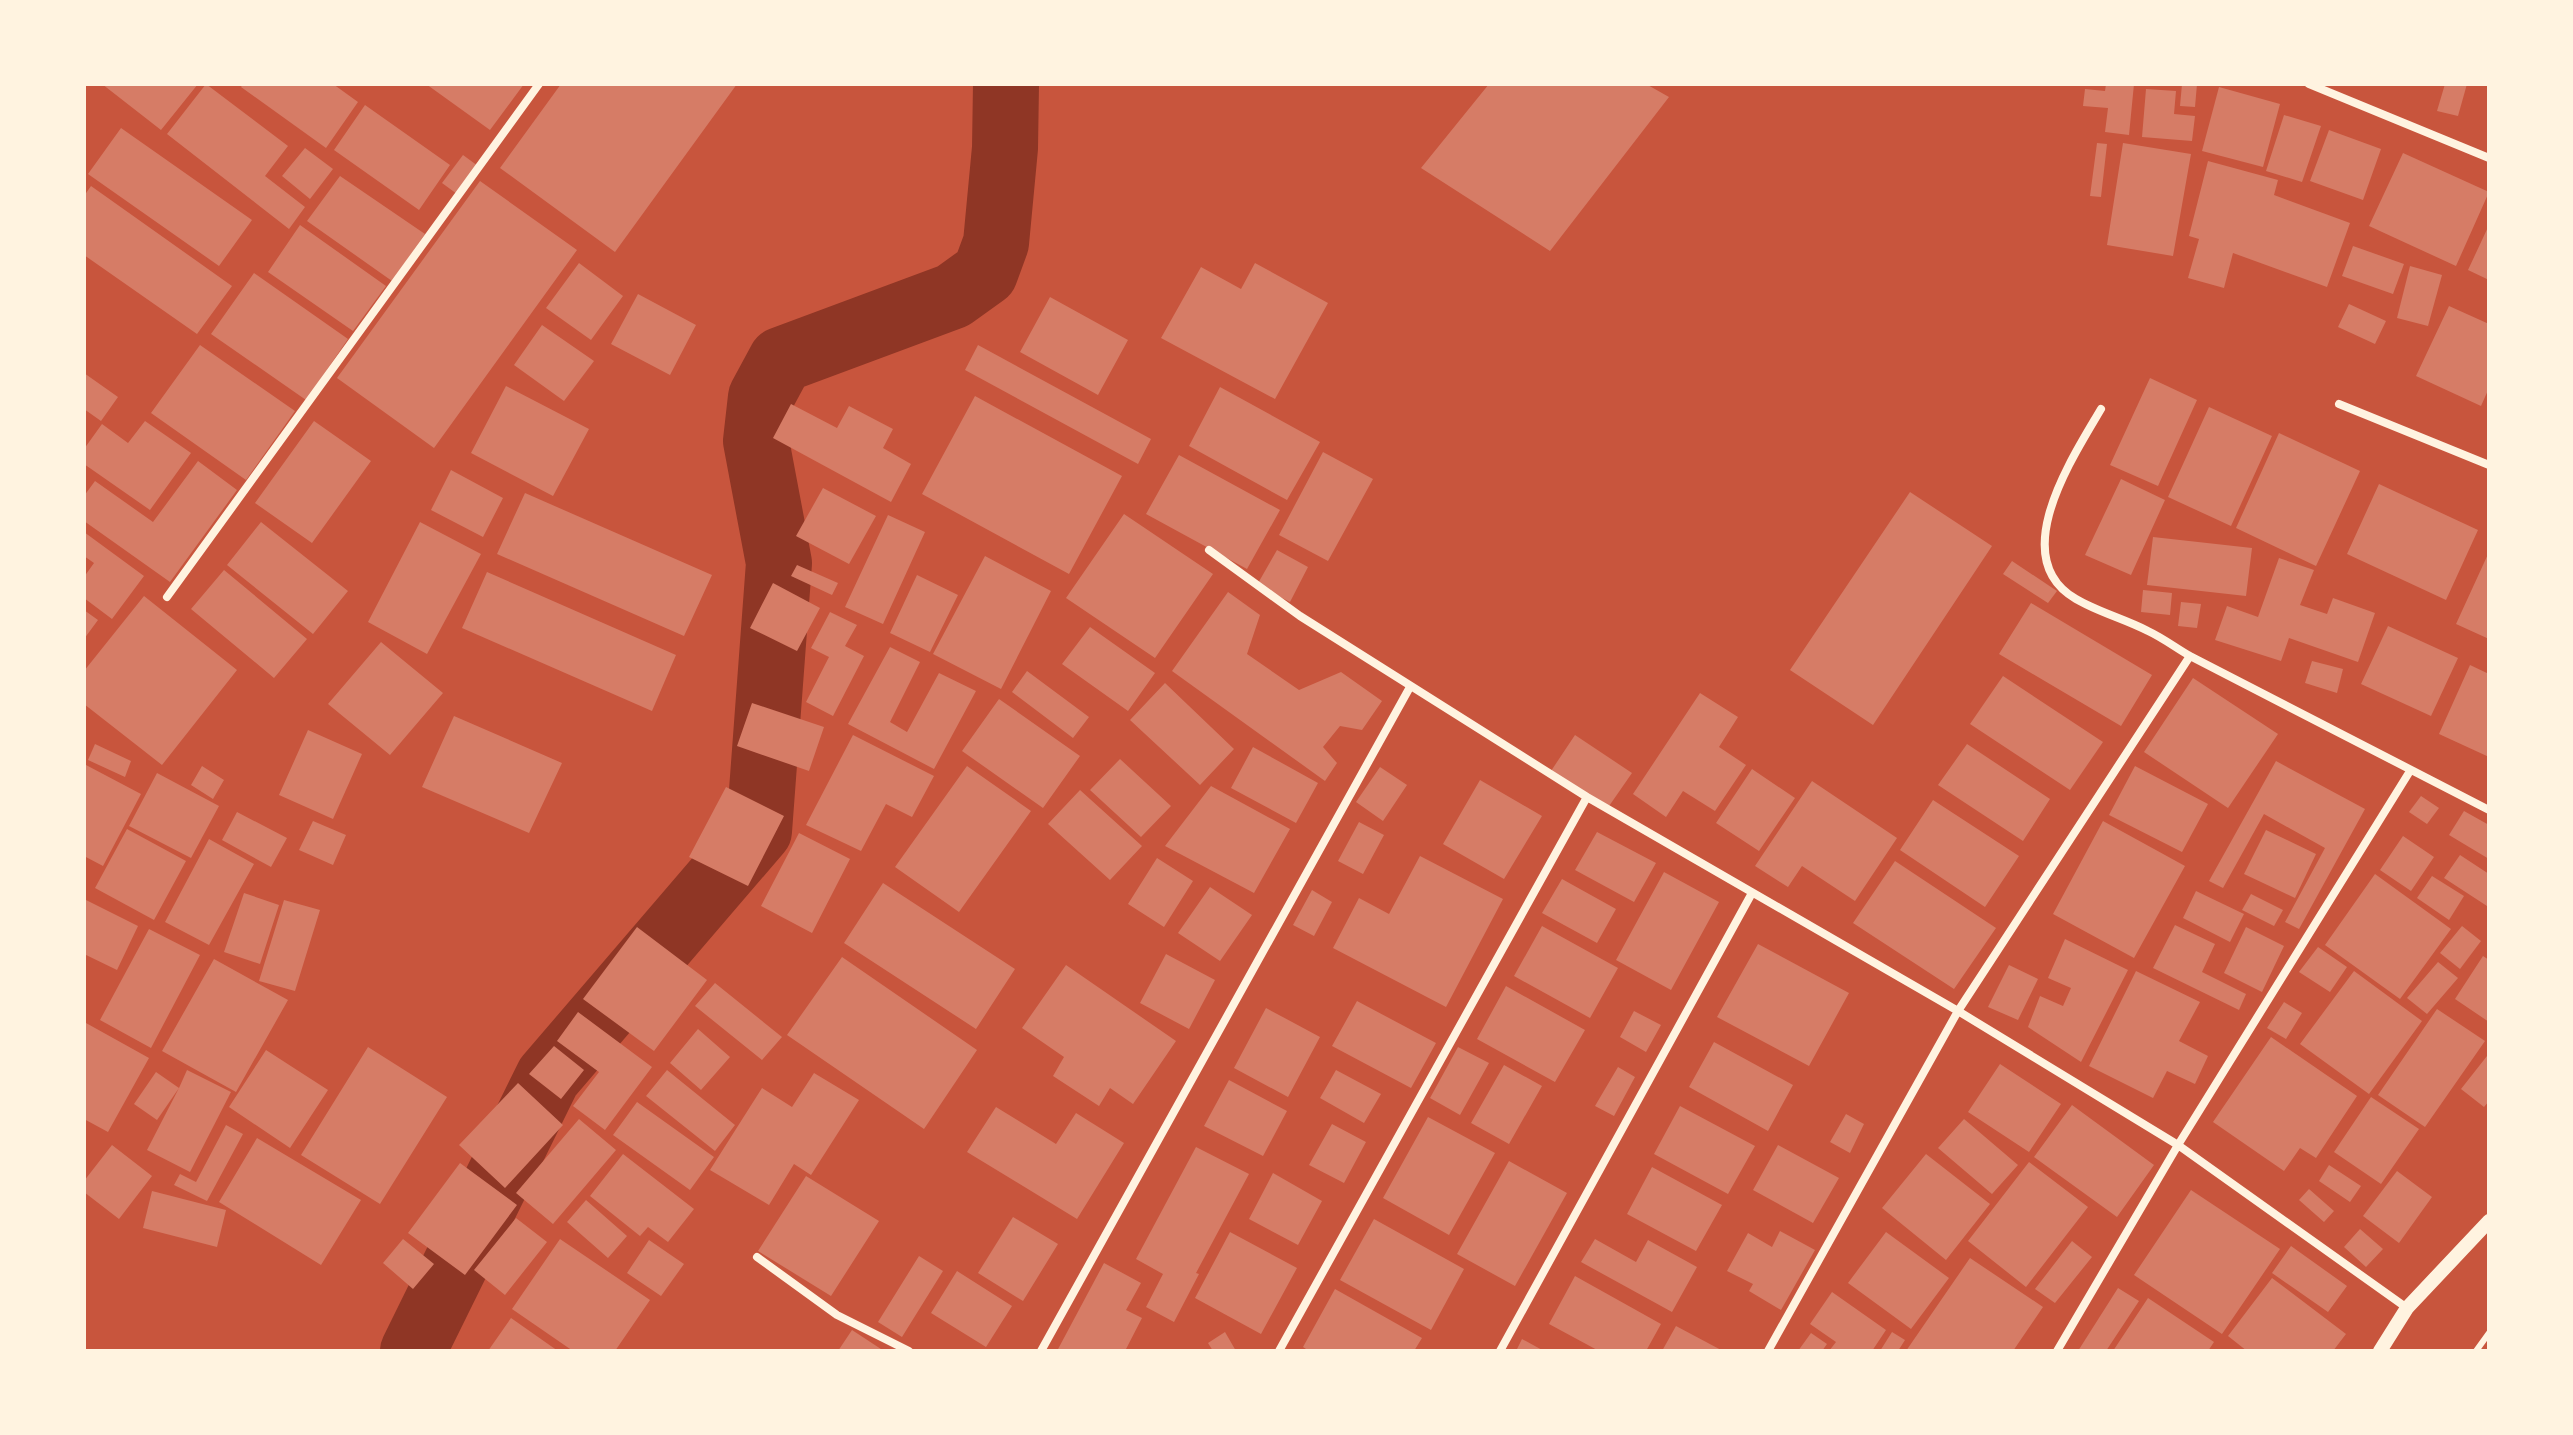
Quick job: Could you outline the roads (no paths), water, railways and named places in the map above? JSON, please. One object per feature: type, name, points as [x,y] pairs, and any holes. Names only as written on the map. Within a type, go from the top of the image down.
[{"type":"street","points":[[167,597],[539,84]]},
{"type":"street","points":[[2309,84],[2489,158]]},
{"type":"street","points":[[2339,404],[2489,465]]},
{"type":"street","points":[[2101,409],[2061,479],[2043,549],[2050,573],[2073,597],[2151,632],[2190,656],[2489,810]]},
{"type":"street","points":[[1209,550],[1300,616],[1587,797],[1958,1011],[2178,1145],[2407,1308]]},
{"type":"street","points":[[1768,1351],[1958,1011],[2190,656]]},
{"type":"street","points":[[1041,1351],[1410,687]]},
{"type":"street","points":[[2057,1351],[2178,1145],[2410,771]]},
{"type":"street","points":[[1279,1351],[1587,797]]},
{"type":"street","points":[[1500,1351],[1752,893]]},
{"type":"street","points":[[2380,1351],[2407,1308],[2489,1221]]},
{"type":"street","points":[[757,1257],[837,1315],[909,1351]]},
{"type":"lane","points":[[2476,1351],[2489,1333]]},
{"type":"waterway","points":[[413,1351],[548,1077],[759,831],[779,563],[756,441],[761,397],[781,360],[953,296],[985,273],[996,243],[1005,148],[1006,84]]}]
